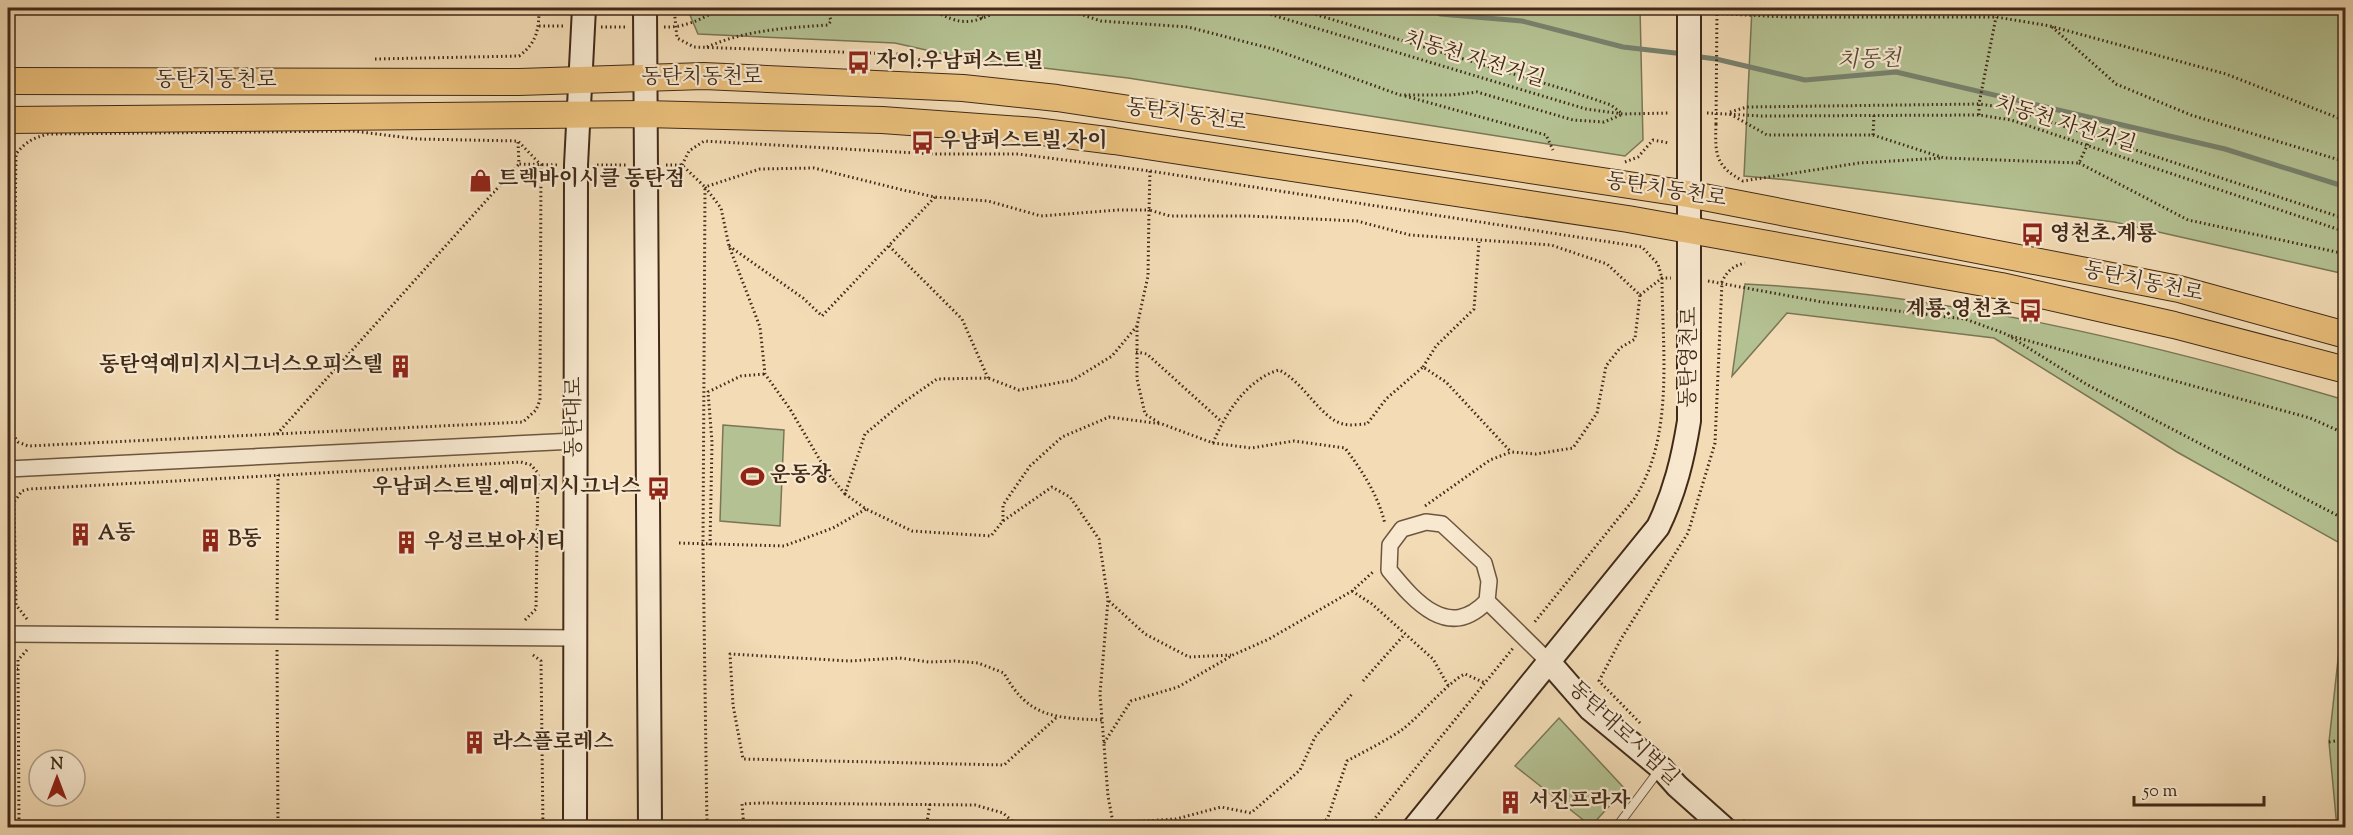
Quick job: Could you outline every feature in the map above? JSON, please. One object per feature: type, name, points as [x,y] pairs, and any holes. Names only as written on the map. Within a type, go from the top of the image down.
[{"type":"main road","name":"동탄영천로","points":[[1549,662],[1658,527],[1671,500],[1683,460],[1689,421],[1688,194],[1692,11]]},
{"type":"main road","name":"동탄대로","points":[[574,828],[576,176],[584,17]]},
{"type":"main road","points":[[645,17],[650,828]]},
{"type":"main road","name":"동탄치동천로","points":[[8,81],[581,80],[704,76],[869,83],[1057,98],[1688,194],[2179,289],[2346,335]]},
{"type":"main road","name":"동탄치동천로","points":[[8,120],[645,114],[882,120],[1035,131],[1605,215],[1689,231],[1744,238],[2001,286],[2174,325],[2346,370]]},
{"type":"main road","points":[[1414,828],[1549,662]]},
{"type":"main road","name":"동탄대로시범길","points":[[1549,662],[1590,709],[1661,768],[1677,786],[1730,821]]},
{"type":"street","points":[[8,469],[575,441]]},
{"type":"street","points":[[1487,601],[1473,614],[1460,619],[1441,618],[1402,585],[1389,570],[1390,545],[1402,529],[1426,522],[1442,524],[1484,563],[1489,581],[1487,601],[1549,662]]},
{"type":"street","points":[[8,634],[575,638]]},
{"type":"lane","points":[[1616,828],[1661,768]]},
{"type":"path","points":[[519,56],[534,42],[539,26],[539,8]]},
{"type":"path","points":[[539,26],[584,17],[645,17],[674,27],[705,18],[721,8]]},
{"type":"path","points":[[704,48],[730,36],[761,30],[828,25],[831,21],[829,14],[804,8]]},
{"type":"path","points":[[881,8],[887,11],[908,8]]},
{"type":"path","points":[[929,8],[947,18],[967,24],[984,19],[1005,8]]},
{"type":"path","points":[[966,8],[984,19]]},
{"type":"path","points":[[1062,8],[1101,21],[1188,27],[1273,49],[1400,95],[1545,135],[1553,150]]},
{"type":"path","name":"치동천 자전거길","points":[[1250,8],[1586,109],[1623,114]]},
{"type":"path","points":[[1293,8],[1570,91],[1611,105],[1623,114]]},
{"type":"path","points":[[1628,8],[1785,17],[1996,17],[2050,26],[2226,74],[2346,121]]},
{"type":"path","points":[[1717,8],[1715,152],[1722,167],[1743,181],[1859,163],[1944,158],[2079,163],[2188,220],[2346,254]]},
{"type":"path","points":[[1979,115],[1979,104],[1996,17]]},
{"type":"path","points":[[2050,26],[2116,84],[2191,115],[2346,162]]},
{"type":"path","points":[[1400,95],[1452,95],[1477,92],[1573,120],[1604,122],[1623,114]]},
{"type":"path","points":[[1729,113],[1747,107],[1979,104],[2022,112],[2346,219]]},
{"type":"path","points":[[1729,113],[1767,135],[1873,135],[1944,158]]},
{"type":"path","name":"치동천 자전거길","points":[[1729,113],[1979,115],[2012,120],[2086,147],[2346,232]]},
{"type":"path","points":[[1873,135],[1874,115]]},
{"type":"path","points":[[353,131],[417,139],[518,141],[541,165],[540,400],[536,410],[523,422],[28,446],[18,442],[10,433],[14,339],[16,154],[31,139],[48,134],[353,131]]},
{"type":"path","points":[[2079,163],[2092,135]]},
{"type":"path","points":[[277,434],[519,164],[518,141]]},
{"type":"path","points":[[1114,828],[1103,745],[1100,694],[1108,600],[1099,539],[1070,497],[1052,487],[1003,521],[991,536],[912,531],[866,509],[845,494],[827,472],[790,409],[765,374],[760,327],[729,246],[721,208],[705,187],[682,165],[689,151],[704,141],[933,154],[1018,154],[1150,171],[1629,244],[1641,247],[1650,254],[1658,264],[1662,278],[1662,421],[1649,472],[1634,499],[1367,828]]},
{"type":"path","points":[[8,154],[16,154]]},
{"type":"path","points":[[519,164],[541,165]]},
{"type":"path","points":[[705,187],[760,169],[814,168],[935,197],[988,201],[1041,216],[1149,210],[1170,216],[1249,216],[1357,221],[1410,235],[1479,242],[1551,245],[1607,264],[1640,295]]},
{"type":"path","points":[[1150,171],[1148,276],[1137,326],[1136,352],[1137,379],[1144,414],[1162,424],[1213,443],[1251,448],[1294,441],[1345,448],[1368,478],[1381,508],[1386,527]]},
{"type":"path","points":[[705,187],[703,545],[707,828]]},
{"type":"path","points":[[729,246],[803,298],[822,316],[935,197]]},
{"type":"path","points":[[1213,443],[1222,422],[1241,397],[1266,374],[1280,370],[1293,377],[1330,417],[1344,425],[1367,424],[1386,399],[1423,367],[1436,346],[1474,309],[1479,242]]},
{"type":"path","points":[[889,246],[962,319],[988,378]]},
{"type":"path","points":[[1645,728],[1599,681],[1621,639],[1688,532],[1715,443],[1722,282],[1734,266],[1745,263],[1756,265]]},
{"type":"path","points":[[1417,512],[1490,460],[1510,452],[1536,454],[1573,448],[1597,412],[1606,366],[1620,348],[1635,339],[1640,295],[1662,278]]},
{"type":"path","points":[[1722,282],[1822,302],[1965,319],[2006,334],[2310,418],[2346,434]]},
{"type":"path","points":[[845,494],[865,434],[901,404],[938,379],[988,378],[1019,390],[1073,380],[1112,356],[1137,326]]},
{"type":"path","points":[[2006,334],[2086,384],[2346,520]]},
{"type":"path","points":[[8,339],[14,339]]},
{"type":"path","points":[[1136,352],[1147,354],[1222,422]]},
{"type":"path","points":[[1423,367],[1446,382],[1510,452]]},
{"type":"path","points":[[710,545],[712,442],[708,392],[741,376],[765,374]]},
{"type":"path","points":[[1003,521],[1003,505],[1030,465],[1062,437],[1109,417],[1162,424]]},
{"type":"path","points":[[27,620],[16,605],[15,597],[14,502],[22,491],[521,462],[531,465],[538,473],[536,609],[526,621],[517,621]]},
{"type":"path","points":[[277,620],[278,476]]},
{"type":"path","points":[[8,502],[14,502]]},
{"type":"path","points":[[679,543],[784,546],[833,528],[866,509]]},
{"type":"path","points":[[1103,745],[1131,700],[1178,687],[1233,655],[1269,639],[1352,591],[1375,571]]},
{"type":"path","points":[[1352,591],[1372,604],[1433,659],[1449,687]]},
{"type":"path","points":[[8,597],[15,597]]},
{"type":"path","points":[[1108,600],[1134,621],[1145,634],[1189,657],[1233,655]]},
{"type":"path","points":[[1363,681],[1404,635]]},
{"type":"path","points":[[277,648],[278,828]]},
{"type":"path","points":[[19,828],[18,660],[27,650]]},
{"type":"path","points":[[532,654],[541,661],[543,828]]},
{"type":"path","points":[[1056,718],[1004,765],[743,759],[733,705],[730,654],[849,661],[900,658],[929,662],[978,663],[1004,673],[1013,690],[1029,706],[1056,718],[1102,720]]},
{"type":"path","points":[[8,669],[18,669]]},
{"type":"path","points":[[1321,828],[1328,817],[1347,761],[1401,730],[1449,687],[1454,679],[1465,674],[1485,682]]},
{"type":"path","points":[[1112,823],[1176,819],[1221,807],[1251,813],[1300,770],[1315,737],[1352,694]]},
{"type":"path","points":[[2329,742],[2346,739]]},
{"type":"path","points":[[744,828],[742,804],[954,803],[1003,813],[1020,828]]},
{"type":"path","points":[[926,828],[930,804]]},
{"type":"path","points":[[1730,821],[1752,828]]},
{"type":"green space","points":[[687,8],[1640,8],[1643,140],[1625,156],[1128,78],[966,59],[895,43],[698,34]]},
{"type":"green space","points":[[1752,8],[2345,8],[2345,274],[2114,222],[1744,176]]},
{"type":"green space","points":[[1745,284],[1897,298],[2048,324],[2198,359],[2345,400],[2345,546],[2177,452],[1994,338],[1787,313],[1732,376]]},
{"type":"green space","name":"운동장","points":[[723,425],[784,430],[780,526],[720,521]]},
{"type":"green space","points":[[2345,596],[2346,827],[2337,828],[2329,742]]},
{"type":"green space","points":[[1559,718],[1625,789],[1591,826],[1515,766]]},
{"type":"waterway","name":"치동천","points":[[1424,8],[1440,14],[1522,21],[1623,47],[1684,54]]},
{"type":"waterway","name":"치동천","points":[[1693,56],[1716,59],[1805,80],[1896,72],[2225,149],[2346,187]]},
{"type":"place","name":"자이.우남퍼스트빌","points":[[858,62]]},
{"type":"place","name":"우남퍼스트빌.자이","points":[[922,142]]},
{"type":"place","name":"트렉바이시클 동탄점","points":[[480,180]]},
{"type":"place","name":"영천초.계룡","points":[[2032,235]]},
{"type":"place","name":"계룡.영천초","points":[[2030,310]]},
{"type":"place","name":"동탄역예미지시그너스오피스텔","points":[[401,366]]},
{"type":"place","name":"운동장","points":[[752,476]]},
{"type":"place","name":"우남퍼스트빌.예미지시그너스","points":[[659,488]]},
{"type":"place","name":"A동","points":[[80,534]]},
{"type":"place","name":"B동","points":[[210,540]]},
{"type":"place","name":"우성르보아시티","points":[[406,543]]},
{"type":"place","name":"라스플로레스","points":[[474,743]]},
{"type":"place","name":"서진프라자","points":[[1511,802]]}]
